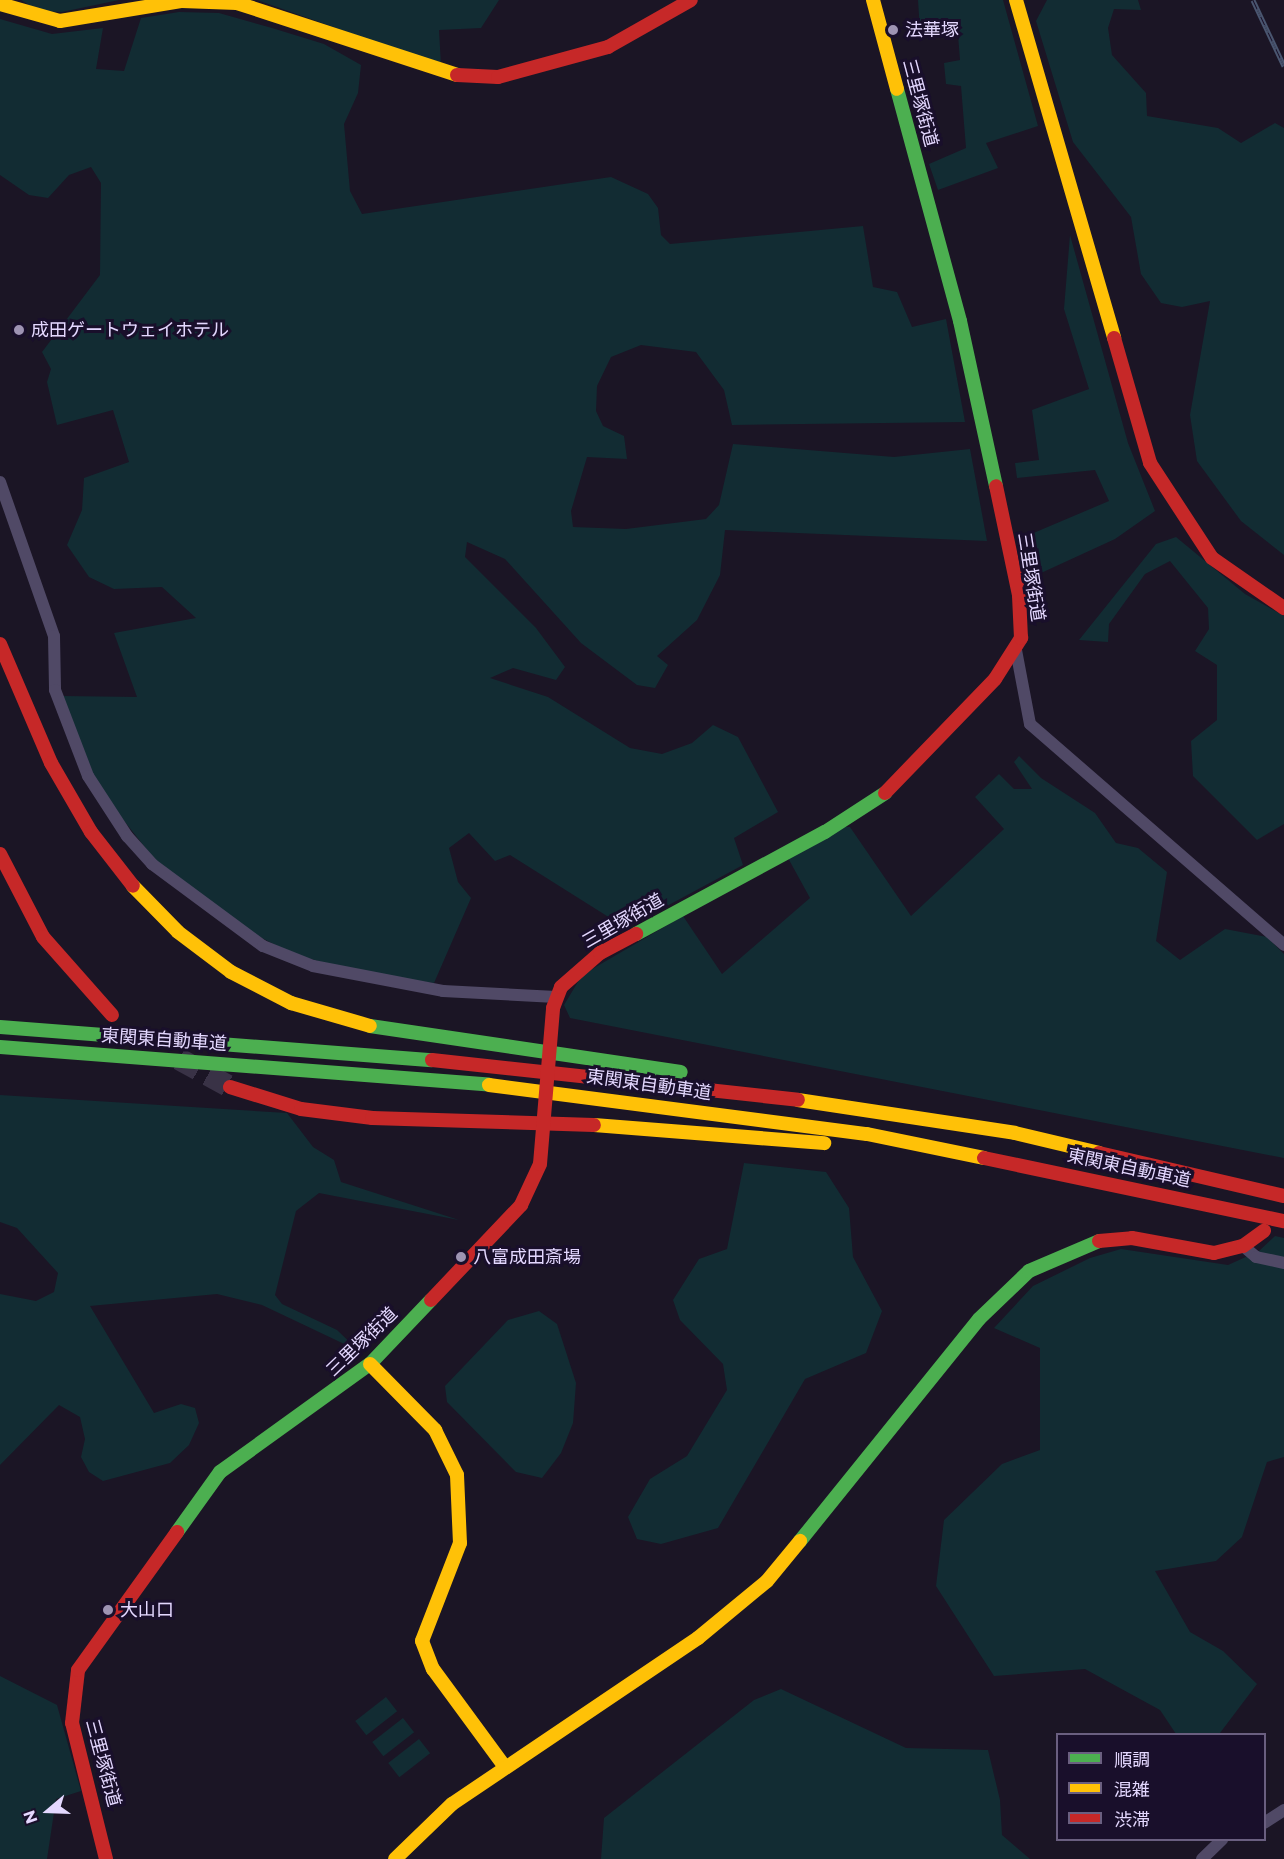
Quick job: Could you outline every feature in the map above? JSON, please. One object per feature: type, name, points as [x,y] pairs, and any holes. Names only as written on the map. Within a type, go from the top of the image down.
[{"type":"main road","points":[[0,4],[60,21],[182,2],[237,3],[444,74],[498,77],[608,47],[691,0]]},
{"type":"main road","name":"三里塚街道","points":[[106,1859],[72,1723],[78,1670],[220,1472],[370,1364],[520,1204],[540,1164],[554,1003],[600,953],[825,832],[887,792],[1016,650],[1023,614],[981,413],[873,0]]},
{"type":"main road","points":[[1016,0],[1150,463],[1212,558],[1284,608]]},
{"type":"main road","points":[[0,644],[51,763],[91,832],[134,887],[178,932],[231,972],[291,1003],[376,1028],[612,1058],[860,1107]]},
{"type":"main road","points":[[0,854],[43,937],[112,1015]]},
{"type":"main road","name":"東関東自動車道","points":[[0,1027],[511,1066],[860,1107],[1015,1133],[1284,1196]]},
{"type":"main road","name":"東関東自動車道","points":[[0,1047],[571,1092],[867,1134],[1090,1178],[1284,1221]]},
{"type":"main road","points":[[230,1087],[265,1101],[340,1115],[753,1134],[1090,1178]]},
{"type":"main road","points":[[395,1859],[452,1804],[698,1638],[767,1581],[979,1319],[1029,1271],[1102,1240],[1145,1239],[1215,1253],[1243,1246],[1264,1231]]},
{"type":"main road","points":[[370,1364],[435,1430],[457,1475],[460,1544],[428,1614],[422,1641],[433,1669],[505,1767]]},
{"type":"street","points":[[0,482],[54,636],[55,690],[88,776],[127,836],[152,864],[263,946],[313,966],[443,991],[554,1003]]},
{"type":"street","points":[[1016,650],[1030,724],[1084,777],[1189,857],[1284,945]]},
{"type":"street","points":[[1243,1246],[1256,1257],[1284,1263]]},
{"type":"street","points":[[1266,1822],[1284,1810]]},
{"type":"street","points":[[1202,1859],[1220,1841]]},
{"type":"shaded area","points":[[21,0],[119,0],[62,12],[39,11]]},
{"type":"shaded area","points":[[257,0],[499,0],[481,28],[439,30],[441,65]]},
{"type":"shaded area","points":[[918,0],[1003,0],[1038,126],[986,143],[998,168],[938,190],[929,164],[966,148],[961,86],[946,84],[944,63],[960,60],[958,35],[920,31]]},
{"type":"shaded area","points":[[1047,0],[1138,0],[1141,10],[1114,9],[1108,28],[1112,55],[1146,93],[1147,116],[1218,128],[1241,143],[1275,123],[1284,128],[1284,555],[1241,521],[1197,461],[1190,415],[1210,301],[1182,307],[1161,303],[1141,274],[1131,217],[1073,142],[1036,21]]},
{"type":"shaded area","points":[[179,12],[219,13],[272,28],[324,44],[361,65],[358,93],[344,124],[350,191],[362,214],[611,177],[648,194],[658,208],[661,235],[670,244],[863,226],[873,287],[897,292],[912,327],[946,319],[965,422],[732,425],[724,390],[696,352],[641,345],[611,357],[597,386],[596,411],[603,426],[624,436],[627,459],[587,457],[571,511],[573,527],[626,529],[706,519],[719,505],[733,444],[894,457],[970,449],[987,541],[725,530],[720,575],[697,620],[657,656],[668,665],[655,688],[637,685],[581,643],[505,559],[467,542],[465,557],[536,628],[565,667],[556,680],[513,668],[490,678],[548,697],[630,748],[662,754],[692,743],[713,725],[738,737],[778,812],[734,838],[743,865],[626,928],[510,855],[495,861],[469,833],[449,848],[458,882],[471,898],[434,983],[360,973],[293,954],[246,930],[155,860],[99,789],[62,696],[137,697],[114,633],[196,618],[162,587],[114,589],[89,577],[67,545],[82,510],[84,478],[129,462],[113,410],[57,425],[47,382],[51,369],[42,352],[100,275],[101,183],[91,167],[69,175],[48,198],[29,195],[0,175],[0,19],[52,34],[103,28],[96,69],[124,71],[141,18]]},
{"type":"shaded area","points":[[1070,235],[1128,443],[1155,511],[1115,539],[1028,579],[1017,540],[1109,501],[1095,470],[1017,478],[1015,463],[1039,460],[1032,410],[1089,389],[1064,309]]},
{"type":"shaded area","points":[[1176,537],[1245,594],[1284,616],[1284,824],[1257,840],[1193,776],[1191,741],[1217,720],[1217,665],[1195,651],[1209,629],[1208,608],[1170,561],[1145,574],[1109,624],[1108,642],[1079,640],[1156,544]]},
{"type":"shaded area","points":[[1019,756],[1041,778],[1095,813],[1116,843],[1138,848],[1167,872],[1156,941],[1180,960],[1225,929],[1267,937],[1284,954],[1284,1158],[570,1018],[564,1005],[582,975],[683,916],[722,974],[810,898],[788,858],[841,827],[850,827],[911,916],[1004,829],[975,797],[999,774],[1014,789],[1032,789],[1014,762]]},
{"type":"shaded area","points":[[0,1095],[287,1113],[313,1147],[334,1160],[341,1182],[459,1220],[319,1193],[296,1211],[275,1295],[282,1304],[337,1330],[359,1351],[262,1305],[217,1294],[90,1306],[154,1413],[181,1404],[195,1408],[199,1423],[189,1445],[170,1463],[103,1481],[89,1472],[81,1457],[85,1439],[80,1417],[59,1405],[0,1465],[0,1294],[36,1301],[54,1292],[58,1273],[17,1228],[0,1222]]},
{"type":"shaded area","points":[[744,1163],[826,1172],[849,1208],[853,1257],[882,1311],[866,1353],[805,1379],[718,1528],[661,1544],[637,1539],[628,1517],[650,1479],[687,1456],[727,1390],[723,1364],[680,1320],[673,1300],[699,1259],[727,1249]]},
{"type":"shaded area","points":[[1275,1236],[1284,1238],[1284,1457],[1267,1462],[1242,1537],[1216,1561],[1155,1571],[1190,1632],[1223,1651],[1257,1684],[1220,1733],[1175,1733],[1160,1710],[1085,1669],[994,1676],[936,1586],[944,1520],[1002,1464],[1040,1450],[1040,1348],[994,1328],[1033,1286],[1090,1258],[1121,1249],[1228,1265],[1259,1251]]},
{"type":"shaded area","points":[[539,1311],[557,1324],[576,1383],[573,1423],[561,1453],[542,1478],[516,1472],[447,1402],[445,1386],[508,1320]]},
{"type":"shaded area","points":[[0,1676],[57,1705],[81,1791],[56,1799],[47,1859],[0,1859]]},
{"type":"shaded area","points":[[781,1689],[906,1748],[988,1750],[1000,1800],[1002,1835],[1030,1859],[601,1859],[604,1818],[754,1700]]},
{"type":"shaded area","points":[[386,1697],[397,1711],[366,1735],[355,1721]]},
{"type":"shaded area","points":[[403,1718],[414,1732],[383,1756],[372,1742]]},
{"type":"shaded area","points":[[419,1739],[430,1753],[399,1777],[388,1763]]},
{"type":"tunnel","points":[[179,1059],[230,1087]]},
{"type":"railway","points":[[1253,0],[1284,66]]},
{"type":"traffic: fast","points":[[897,89],[960,321],[996,486]]},
{"type":"traffic: fast","points":[[636,934],[825,832],[885,793]]},
{"type":"traffic: fast","points":[[370,1026],[681,1072]]},
{"type":"traffic: fast","points":[[0,1027],[432,1060]]},
{"type":"traffic: fast","points":[[0,1047],[489,1085]]},
{"type":"traffic: fast","points":[[800,1541],[979,1319],[1029,1271],[1099,1241]]},
{"type":"traffic: fast","points":[[177,1532],[220,1472],[370,1364],[431,1300]]},
{"type":"traffic: slow","points":[[873,0],[897,89]]},
{"type":"traffic: slow","points":[[1016,0],[1114,338]]},
{"type":"traffic: slow","points":[[0,4],[60,21],[182,1],[237,3],[457,75]]},
{"type":"traffic: slow","points":[[133,886],[178,932],[231,972],[291,1003],[370,1026]]},
{"type":"traffic: slow","points":[[489,1085],[867,1134],[984,1158]]},
{"type":"traffic: slow","points":[[798,1100],[1015,1133],[1099,1153]]},
{"type":"traffic: slow","points":[[594,1125],[824,1143]]},
{"type":"traffic: slow","points":[[370,1364],[435,1430],[457,1475],[460,1543],[422,1641],[433,1669],[505,1767]]},
{"type":"traffic: slow","points":[[395,1859],[452,1804],[698,1638],[767,1581],[800,1541]]},
{"type":"traffic: jam","points":[[457,75],[498,77],[608,47],[691,0]]},
{"type":"traffic: jam","points":[[1114,338],[1150,463],[1212,558],[1284,608]]},
{"type":"traffic: jam","points":[[885,793],[995,679],[1021,638],[1019,595],[996,486]]},
{"type":"traffic: jam","points":[[0,644],[51,763],[91,832],[133,886]]},
{"type":"traffic: jam","points":[[0,854],[43,937],[112,1015]]},
{"type":"traffic: jam","points":[[431,1300],[521,1205],[540,1164],[553,1008],[561,987],[600,953],[636,934]]},
{"type":"traffic: jam","points":[[432,1060],[798,1100]]},
{"type":"traffic: jam","points":[[230,1087],[301,1109],[372,1118],[594,1125]]},
{"type":"traffic: jam","points":[[1099,1153],[1284,1196]]},
{"type":"traffic: jam","points":[[984,1158],[1284,1221]]},
{"type":"traffic: jam","points":[[1099,1241],[1132,1238],[1214,1253],[1243,1246],[1264,1231]]},
{"type":"traffic: jam","points":[[106,1859],[72,1723],[78,1670],[177,1532]]},
{"type":"place","name":"法華塚","points":[[893,30]]},
{"type":"place","name":"成田ゲートウェイホテル","points":[[19,330]]},
{"type":"place","name":"八富成田斎場","points":[[461,1257]]},
{"type":"place","name":"大山口","points":[[108,1610]]}]
